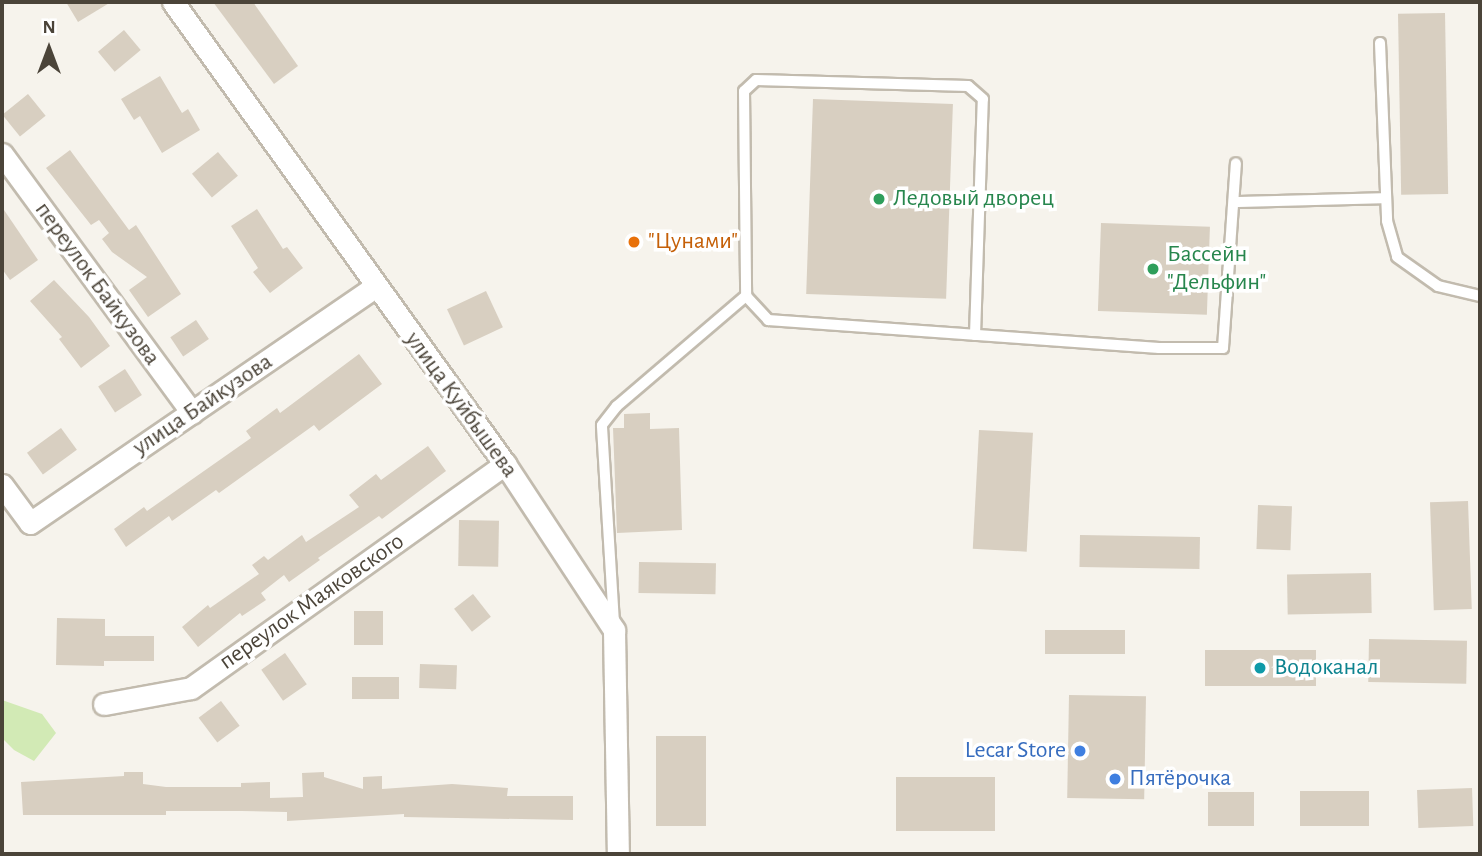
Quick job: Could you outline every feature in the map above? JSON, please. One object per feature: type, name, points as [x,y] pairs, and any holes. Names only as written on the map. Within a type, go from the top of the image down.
[{"type":"street","name":"улица Куйбышева","points":[[173,2],[505,464],[614,630]]},
{"type":"street","name":"переулок Байкузова","points":[[2,154],[192,413]]},
{"type":"street","name":"улица Байкузова","points":[[2,485],[30,523],[376,286]]},
{"type":"street","name":"переулок Маяковского","points":[[104,704],[191,688],[505,464]]},
{"type":"street","points":[[614,630],[618,854]]},
{"type":"lane","points":[[1380,43],[1387,221],[1397,257],[1438,286],[1480,296]]},
{"type":"lane","points":[[975,335],[983,99],[968,86],[756,80],[744,91],[746,296],[768,320],[975,335],[1159,348],[1223,348],[1236,163]]},
{"type":"lane","points":[[1234,202],[1386,198]]},
{"type":"lane","points":[[614,630],[602,425],[617,406],[746,296]]},
{"type":"green space","points":[[2,700],[42,714],[56,733],[34,761],[14,750],[2,738]]},
{"type":"building","points":[[66,2],[111,2],[78,22]]},
{"type":"building","points":[[213,2],[253,2],[298,66],[274,84]]},
{"type":"building","points":[[1445,13],[1448,194],[1401,195],[1398,14]]},
{"type":"building","points":[[124,30],[141,50],[115,72],[98,52]]},
{"type":"building","points":[[160,76],[182,113],[188,109],[200,130],[162,153],[140,116],[134,120],[121,99]]},
{"type":"building","points":[[28,94],[46,116],[20,137],[2,115]]},
{"type":"building","name":"Ледовый дворец","points":[[813,99],[953,104],[946,299],[806,294]]},
{"type":"building","points":[[70,150],[129,230],[136,225],[181,294],[148,317],[129,290],[147,277],[112,252],[102,239],[109,233],[99,220],[91,225],[46,168]]},
{"type":"building","points":[[218,152],[238,176],[212,198],[192,174]]},
{"type":"building","points":[[2,207],[38,260],[10,280],[2,269]]},
{"type":"building","points":[[257,209],[283,249],[287,247],[303,268],[270,293],[253,272],[258,268],[231,226]]},
{"type":"building","name":"Бассейн \"Дельфин\"","points":[[1101,223],[1210,227],[1207,315],[1098,311]]},
{"type":"building","points":[[54,280],[89,317],[110,346],[81,368],[59,339],[62,337],[30,301]]},
{"type":"building","points":[[486,291],[503,327],[464,345],[447,309]]},
{"type":"building","points":[[196,320],[209,339],[183,356],[170,337]]},
{"type":"building","points":[[359,354],[382,384],[319,431],[314,425],[219,493],[216,490],[172,521],[169,516],[126,547],[114,529],[144,507],[147,511],[251,438],[246,431],[277,408],[280,413]]},
{"type":"building","points":[[125,369],[142,395],[115,412],[98,386]]},
{"type":"building","points":[[650,413],[650,429],[679,428],[682,530],[617,533],[613,428],[624,428],[624,414]]},
{"type":"building","points":[[61,428],[77,450],[43,475],[27,453]]},
{"type":"building","points":[[979,430],[1033,433],[1027,552],[973,549]]},
{"type":"building","points":[[428,446],[446,471],[382,519],[379,516],[318,558],[320,560],[289,582],[284,575],[261,593],[266,600],[242,616],[240,613],[198,647],[182,627],[208,605],[210,608],[259,574],[252,565],[264,556],[268,560],[302,535],[306,542],[359,507],[349,495],[376,474],[381,480]]},
{"type":"building","points":[[1468,501],[1472,609],[1434,610],[1430,502]]},
{"type":"building","points":[[1258,505],[1292,506],[1290,550],[1256,549]]},
{"type":"building","points":[[459,520],[499,521],[498,567],[458,566]]},
{"type":"building","points":[[1080,535],[1200,537],[1199,569],[1079,567]]},
{"type":"building","points":[[639,562],[716,563],[715,594],[638,593]]},
{"type":"building","points":[[1371,573],[1372,613],[1288,614],[1287,574]]},
{"type":"building","points":[[473,594],[491,617],[472,632],[454,609]]},
{"type":"building","points":[[354,611],[383,611],[383,645],[354,645]]},
{"type":"building","points":[[57,618],[105,619],[105,636],[154,636],[154,661],[104,661],[104,666],[56,665]]},
{"type":"building","points":[[1045,630],[1125,630],[1125,654],[1045,654]]},
{"type":"building","points":[[1369,639],[1467,641],[1466,684],[1368,682]]},
{"type":"building","name":"Водоканал","points":[[1205,650],[1316,650],[1316,686],[1205,686]]},
{"type":"building","points":[[285,653],[307,684],[283,701],[261,670]]},
{"type":"building","points":[[420,664],[457,665],[456,689],[419,688]]},
{"type":"building","points":[[352,677],[399,677],[399,699],[352,699]]},
{"type":"building","points":[[1069,695],[1146,696],[1144,799],[1067,798]]},
{"type":"building","points":[[221,701],[240,726],[217,743],[199,718]]},
{"type":"building","points":[[656,736],[706,736],[706,826],[656,826]]},
{"type":"building","points":[[124,772],[143,772],[143,784],[166,787],[241,787],[241,783],[270,782],[270,798],[303,797],[302,773],[324,772],[324,777],[363,789],[363,777],[382,776],[382,789],[452,784],[508,788],[507,796],[573,796],[573,820],[404,817],[404,814],[287,821],[287,812],[241,811],[166,811],[166,815],[23,815],[21,782],[124,776]]},
{"type":"building","points":[[896,777],[995,777],[995,831],[896,831]]},
{"type":"building","points":[[1472,788],[1473,826],[1418,828],[1417,790]]},
{"type":"building","points":[[1300,791],[1369,791],[1369,826],[1300,826]]},
{"type":"building","points":[[1208,792],[1254,792],[1254,826],[1208,826]]},
{"type":"place","name":"Ледовый дворец","points":[[879,199]]},
{"type":"place","name":"\"Цунами\"","points":[[634,242]]},
{"type":"place","name":"Бассейн \"Дельфин\"","points":[[1153,269]]},
{"type":"place","name":"Водоканал","points":[[1260,668]]},
{"type":"place","name":"Lecar Store","points":[[1080,751]]},
{"type":"place","name":"Пятёрочка","points":[[1115,779]]}]
